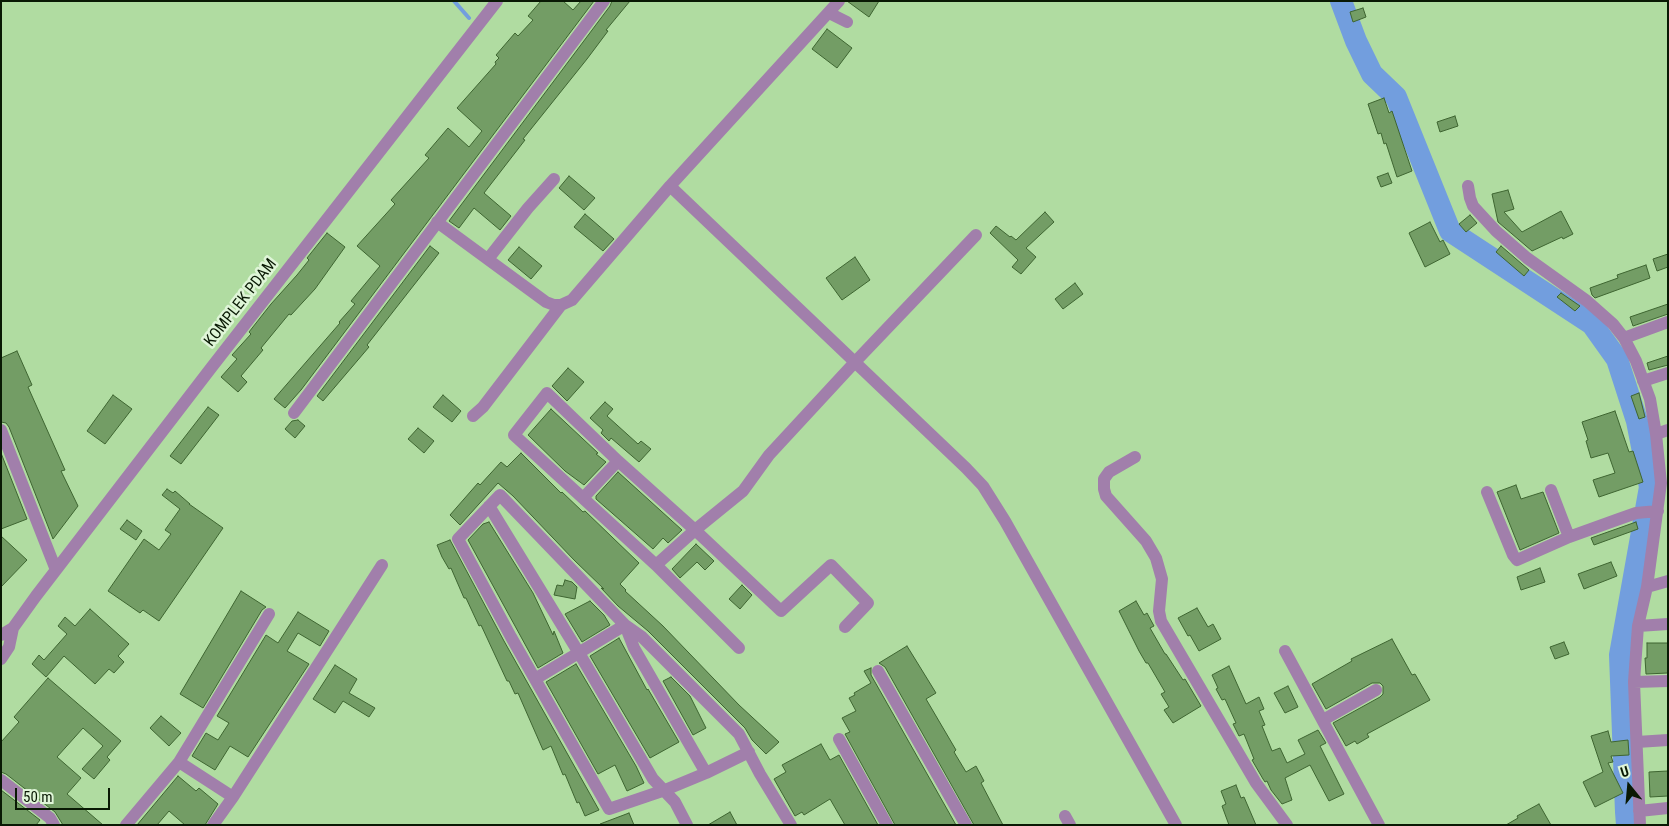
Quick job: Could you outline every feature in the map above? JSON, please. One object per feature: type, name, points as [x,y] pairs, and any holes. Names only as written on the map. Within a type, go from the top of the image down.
[{"type":"street","name":"KOMPLEK PDAM","points":[[1,659],[5,644],[13,628],[56,570],[211,368],[498,1]]},
{"type":"street","points":[[294,413],[604,1]]},
{"type":"street","points":[[437,222],[546,302],[561,305],[572,300],[670,186],[839,1]]},
{"type":"street","points":[[829,13],[847,22]]},
{"type":"street","points":[[488,259],[554,178]]},
{"type":"street","points":[[670,186],[966,468],[986,492],[1176,825]]},
{"type":"street","points":[[1468,186],[1473,206],[1496,231],[1527,258],[1604,315],[1624,338],[1643,380],[1662,432],[1661,483],[1654,511],[1647,587],[1638,626],[1634,682],[1640,825]]},
{"type":"street","points":[[656,565],[694,530],[743,491],[769,455],[976,235]]},
{"type":"street","points":[[473,416],[483,407],[561,305]]},
{"type":"street","points":[[1624,338],[1668,322]]},
{"type":"street","points":[[1643,380],[1668,373]]},
{"type":"street","points":[[740,648],[656,565],[514,435],[547,393],[781,611],[831,566],[868,603],[845,627]]},
{"type":"street","points":[[1,430],[56,570]]},
{"type":"street","points":[[1135,457],[1115,468],[1104,479],[1106,496],[1141,535],[1156,558],[1162,579],[1159,611],[1161,621],[1256,782],[1287,825]]},
{"type":"street","points":[[584,498],[618,461]]},
{"type":"street","points":[[1551,490],[1570,537]]},
{"type":"street","points":[[1488,492],[1516,560],[1520,560],[1570,537],[1636,514],[1654,511]]},
{"type":"street","points":[[749,752],[706,773],[609,809],[510,637],[458,539],[500,495],[625,625],[642,637],[739,734],[749,752],[760,774],[791,825]]},
{"type":"street","points":[[489,506],[653,779],[675,802],[687,825]]},
{"type":"street","points":[[213,825],[233,797],[382,565]]},
{"type":"street","points":[[1647,587],[1668,581]]},
{"type":"street","points":[[126,825],[179,762],[269,614]]},
{"type":"street","points":[[1638,626],[1668,624]]},
{"type":"street","points":[[535,679],[625,625]]},
{"type":"street","points":[[625,625],[634,648],[706,773]]},
{"type":"street","name":"KOMPLEK PDAM","points":[[1,635],[13,628]]},
{"type":"street","points":[[1285,651],[1379,825]]},
{"type":"street","points":[[878,671],[966,825]]},
{"type":"street","points":[[1634,682],[1668,681]]},
{"type":"street","points":[[1323,720],[1376,690]]},
{"type":"street","points":[[838,739],[887,825]]},
{"type":"street","points":[[1637,742],[1668,740]]},
{"type":"street","points":[[179,762],[233,797]]},
{"type":"street","points":[[1,780],[50,818],[54,825]]},
{"type":"street","points":[[1639,811],[1668,808]]},
{"type":"building","points":[[541,1],[563,1],[573,10],[581,1],[594,1],[301,390],[285,408],[274,399],[340,323],[355,304],[351,301],[380,266],[357,246],[395,204],[391,200],[429,158],[425,155],[448,128],[469,147],[482,131],[457,108],[496,64],[495,62],[499,58],[496,55],[515,33],[518,36],[533,20],[528,16]]},
{"type":"building","points":[[612,1],[630,1],[606,30],[608,31],[587,59],[523,139],[525,140],[484,193],[511,216],[500,230],[474,208],[459,228],[449,221],[610,6]]},
{"type":"building","points":[[847,1],[879,1],[869,17]]},
{"type":"building","points":[[1363,8],[1366,17],[1353,22],[1350,12]]},
{"type":"building","points":[[827,29],[852,48],[837,68],[812,49]]},
{"type":"building","points":[[1384,98],[1389,113],[1392,111],[1412,171],[1397,177],[1386,143],[1384,144],[1381,133],[1378,134],[1368,104]]},
{"type":"building","points":[[1455,116],[1458,126],[1440,132],[1437,122]]},
{"type":"building","points":[[1388,173],[1392,183],[1381,187],[1377,177]]},
{"type":"building","points":[[569,176],[595,198],[584,210],[559,188]]},
{"type":"building","points":[[1508,190],[1514,209],[1504,212],[1522,232],[1561,211],[1573,234],[1532,251],[1498,222],[1492,194]]},
{"type":"building","points":[[1045,212],[1054,222],[1026,248],[1036,257],[1021,274],[1012,267],[1018,260],[990,233],[996,226],[1016,240]]},
{"type":"building","points":[[585,214],[614,239],[603,251],[574,227]]},
{"type":"building","points":[[1470,215],[1477,223],[1466,232],[1459,224]]},
{"type":"building","points":[[1430,222],[1440,242],[1443,240],[1450,254],[1425,267],[1409,233]]},
{"type":"building","points":[[327,233],[345,247],[315,289],[291,315],[289,314],[261,348],[263,350],[241,376],[247,382],[238,392],[221,377],[237,359],[232,355],[251,334],[249,332],[271,304],[309,260],[307,258]]},
{"type":"building","points":[[430,246],[439,253],[367,345],[369,347],[323,401],[317,396]]},
{"type":"building","points":[[1501,246],[1529,270],[1524,276],[1496,252]]},
{"type":"building","points":[[519,247],[542,266],[531,279],[508,260]]},
{"type":"building","points":[[1668,254],[1668,267],[1657,271],[1653,259]]},
{"type":"building","points":[[855,257],[870,280],[842,300],[826,278]]},
{"type":"building","points":[[1646,265],[1650,278],[1595,298],[1592,295],[1590,288],[1618,278],[1617,275]]},
{"type":"building","points":[[1075,283],[1083,294],[1063,309],[1055,299]]},
{"type":"building","points":[[1561,293],[1580,306],[1575,311],[1557,297]]},
{"type":"building","points":[[1668,304],[1668,314],[1633,326],[1630,317]]},
{"type":"building","points":[[17,351],[32,385],[28,387],[65,470],[61,471],[78,506],[53,539],[9,427],[6,423],[1,422],[1,358]]},
{"type":"building","points":[[1668,356],[1668,365],[1649,370],[1647,363]]},
{"type":"building","points":[[568,368],[584,382],[567,401],[552,386]]},
{"type":"building","points":[[1639,393],[1645,417],[1639,419],[1631,396]]},
{"type":"building","points":[[113,395],[132,409],[105,444],[87,431]]},
{"type":"building","points":[[443,395],[461,411],[452,422],[433,407]]},
{"type":"building","points":[[605,402],[613,409],[607,416],[638,444],[641,441],[651,449],[639,462],[611,438],[609,441],[601,433],[603,430],[590,418]]},
{"type":"building","points":[[208,407],[219,415],[181,464],[170,456]]},
{"type":"building","points":[[551,409],[606,462],[584,485],[565,471],[528,435]]},
{"type":"building","points":[[1615,411],[1629,452],[1633,451],[1643,482],[1599,497],[1593,480],[1615,473],[1608,453],[1591,458],[1582,422]]},
{"type":"building","points":[[298,420],[305,426],[295,438],[285,429],[292,421]]},
{"type":"building","points":[[418,428],[434,441],[424,453],[408,439]]},
{"type":"building","points":[[1,453],[27,519],[1,529]]},
{"type":"building","points":[[521,453],[561,493],[583,512],[585,511],[639,563],[620,584],[739,705],[779,742],[766,754],[752,740],[745,728],[648,631],[618,606],[601,588],[604,589],[498,483],[460,525],[450,515],[478,483],[480,485],[501,462],[507,467]]},
{"type":"building","points":[[618,472],[682,530],[668,543],[663,538],[653,549],[596,499],[596,496]]},
{"type":"building","points":[[1516,485],[1521,499],[1543,492],[1559,533],[1520,550],[1497,492]]},
{"type":"building","points":[[167,489],[173,493],[175,491],[189,504],[223,528],[159,621],[143,610],[140,613],[108,591],[144,539],[159,550],[171,534],[165,530],[180,509],[162,495]]},
{"type":"building","points":[[127,520],[142,531],[136,540],[120,529]]},
{"type":"building","points":[[489,522],[533,593],[553,635],[554,631],[563,653],[538,668],[468,540],[483,524]]},
{"type":"building","points":[[1636,522],[1638,529],[1594,545],[1591,538]]},
{"type":"building","points":[[1,536],[27,560],[1,587]]},
{"type":"building","points":[[450,540],[504,641],[599,810],[585,816],[579,802],[577,803],[565,774],[563,775],[551,746],[543,750],[518,693],[515,694],[509,681],[507,681],[481,625],[479,626],[466,598],[464,598],[451,568],[449,569],[442,557],[437,545]]},
{"type":"building","points":[[696,544],[714,561],[705,570],[697,562],[680,578],[672,569]]},
{"type":"building","points":[[1611,562],[1617,576],[1584,589],[1578,574]]},
{"type":"building","points":[[1540,568],[1545,582],[1521,590],[1517,577]]},
{"type":"building","points":[[565,580],[572,582],[577,587],[575,599],[554,595],[557,585],[563,586]]},
{"type":"building","points":[[742,585],[752,595],[740,609],[729,599]]},
{"type":"building","points":[[241,591],[266,607],[262,610],[203,708],[180,694]]},
{"type":"building","points":[[590,601],[604,615],[610,625],[582,642],[565,614]]},
{"type":"building","points":[[1136,601],[1144,615],[1147,613],[1154,626],[1150,628],[1165,654],[1183,680],[1185,679],[1201,706],[1173,723],[1164,710],[1169,707],[1161,694],[1165,692],[1139,651],[1119,611]]},
{"type":"building","points":[[1197,608],[1208,627],[1213,624],[1221,639],[1199,651],[1178,618]]},
{"type":"building","points":[[90,609],[129,644],[118,656],[124,662],[114,673],[109,669],[95,684],[64,656],[46,677],[32,664],[39,655],[44,660],[67,634],[58,626],[65,617],[75,626]]},
{"type":"building","points":[[298,612],[329,631],[320,646],[298,633],[287,651],[309,664],[248,757],[230,746],[215,770],[192,756],[206,733],[218,740],[229,723],[217,716],[266,635],[278,643]]},
{"type":"building","points":[[619,638],[647,690],[679,742],[650,758],[590,656]]},
{"type":"building","points":[[1392,639],[1412,675],[1415,674],[1430,700],[1367,734],[1369,737],[1357,744],[1355,741],[1346,746],[1333,723],[1380,697],[1383,694],[1383,686],[1380,683],[1372,683],[1326,709],[1312,684],[1352,661],[1351,659]]},
{"type":"building","points":[[1564,642],[1569,654],[1555,659],[1550,647]]},
{"type":"building","points":[[1647,643],[1668,643],[1668,673],[1646,674],[1645,658],[1647,658]]},
{"type":"building","points":[[907,646],[936,693],[926,699],[956,750],[954,752],[966,772],[976,766],[984,781],[981,783],[1003,825],[974,825],[885,667],[879,663]]},
{"type":"building","points":[[576,664],[644,783],[627,791],[615,765],[598,774],[546,682]]},
{"type":"building","points":[[335,665],[357,679],[349,693],[375,708],[369,717],[343,701],[335,713],[313,699]]},
{"type":"building","points":[[1229,666],[1246,704],[1259,697],[1264,709],[1259,711],[1265,725],[1262,726],[1272,751],[1280,748],[1287,763],[1305,754],[1298,740],[1318,730],[1326,743],[1320,746],[1344,794],[1329,801],[1310,765],[1285,778],[1292,800],[1282,804],[1271,790],[1267,781],[1265,782],[1252,760],[1254,759],[1244,734],[1239,736],[1233,724],[1236,723],[1225,699],[1222,700],[1216,689],[1218,688],[1212,675]]},
{"type":"building","points":[[871,668],[871,675],[956,825],[895,825],[845,734],[850,732],[842,718],[856,711],[849,698],[871,683],[864,671]]},
{"type":"building","points":[[671,677],[690,696],[706,728],[693,735],[663,681]]},
{"type":"building","points":[[48,678],[121,741],[107,757],[110,760],[94,779],[82,769],[103,746],[83,728],[57,757],[81,778],[67,794],[103,825],[63,825],[55,812],[1,772],[1,742],[19,722],[14,717]]},
{"type":"building","points":[[1288,686],[1298,707],[1285,713],[1274,693]]},
{"type":"building","points":[[161,716],[181,733],[169,746],[150,728]]},
{"type":"building","points":[[1608,731],[1611,742],[1628,740],[1629,755],[1611,756],[1613,762],[1608,763],[1623,793],[1595,807],[1583,782],[1603,772],[1591,736]]},
{"type":"building","points":[[821,744],[830,760],[839,755],[878,825],[845,825],[830,799],[804,815],[802,812],[795,816],[774,779],[786,772],[782,765]]},
{"type":"building","points":[[1668,771],[1668,796],[1650,797],[1649,772]]},
{"type":"building","points":[[178,776],[196,791],[199,788],[218,804],[205,825],[185,825],[169,811],[157,825],[137,825]]},
{"type":"building","points":[[1236,785],[1241,798],[1244,797],[1256,825],[1229,825],[1222,806],[1226,804],[1221,791]]},
{"type":"building","points":[[1,790],[40,820],[36,825],[1,825]]},
{"type":"building","points":[[1539,804],[1551,825],[1506,825],[1518,818],[1517,816]]},
{"type":"building","points":[[730,812],[737,825],[708,825]]},
{"type":"building","points":[[629,813],[634,825],[600,825],[600,824]]},
{"type":"waterway","points":[[454,1],[469,18]]},
{"type":"waterway","points":[[1341,1],[1356,41],[1372,74],[1396,97],[1450,231],[1592,324],[1617,359],[1637,421],[1650,487],[1620,655],[1627,825]]}]
